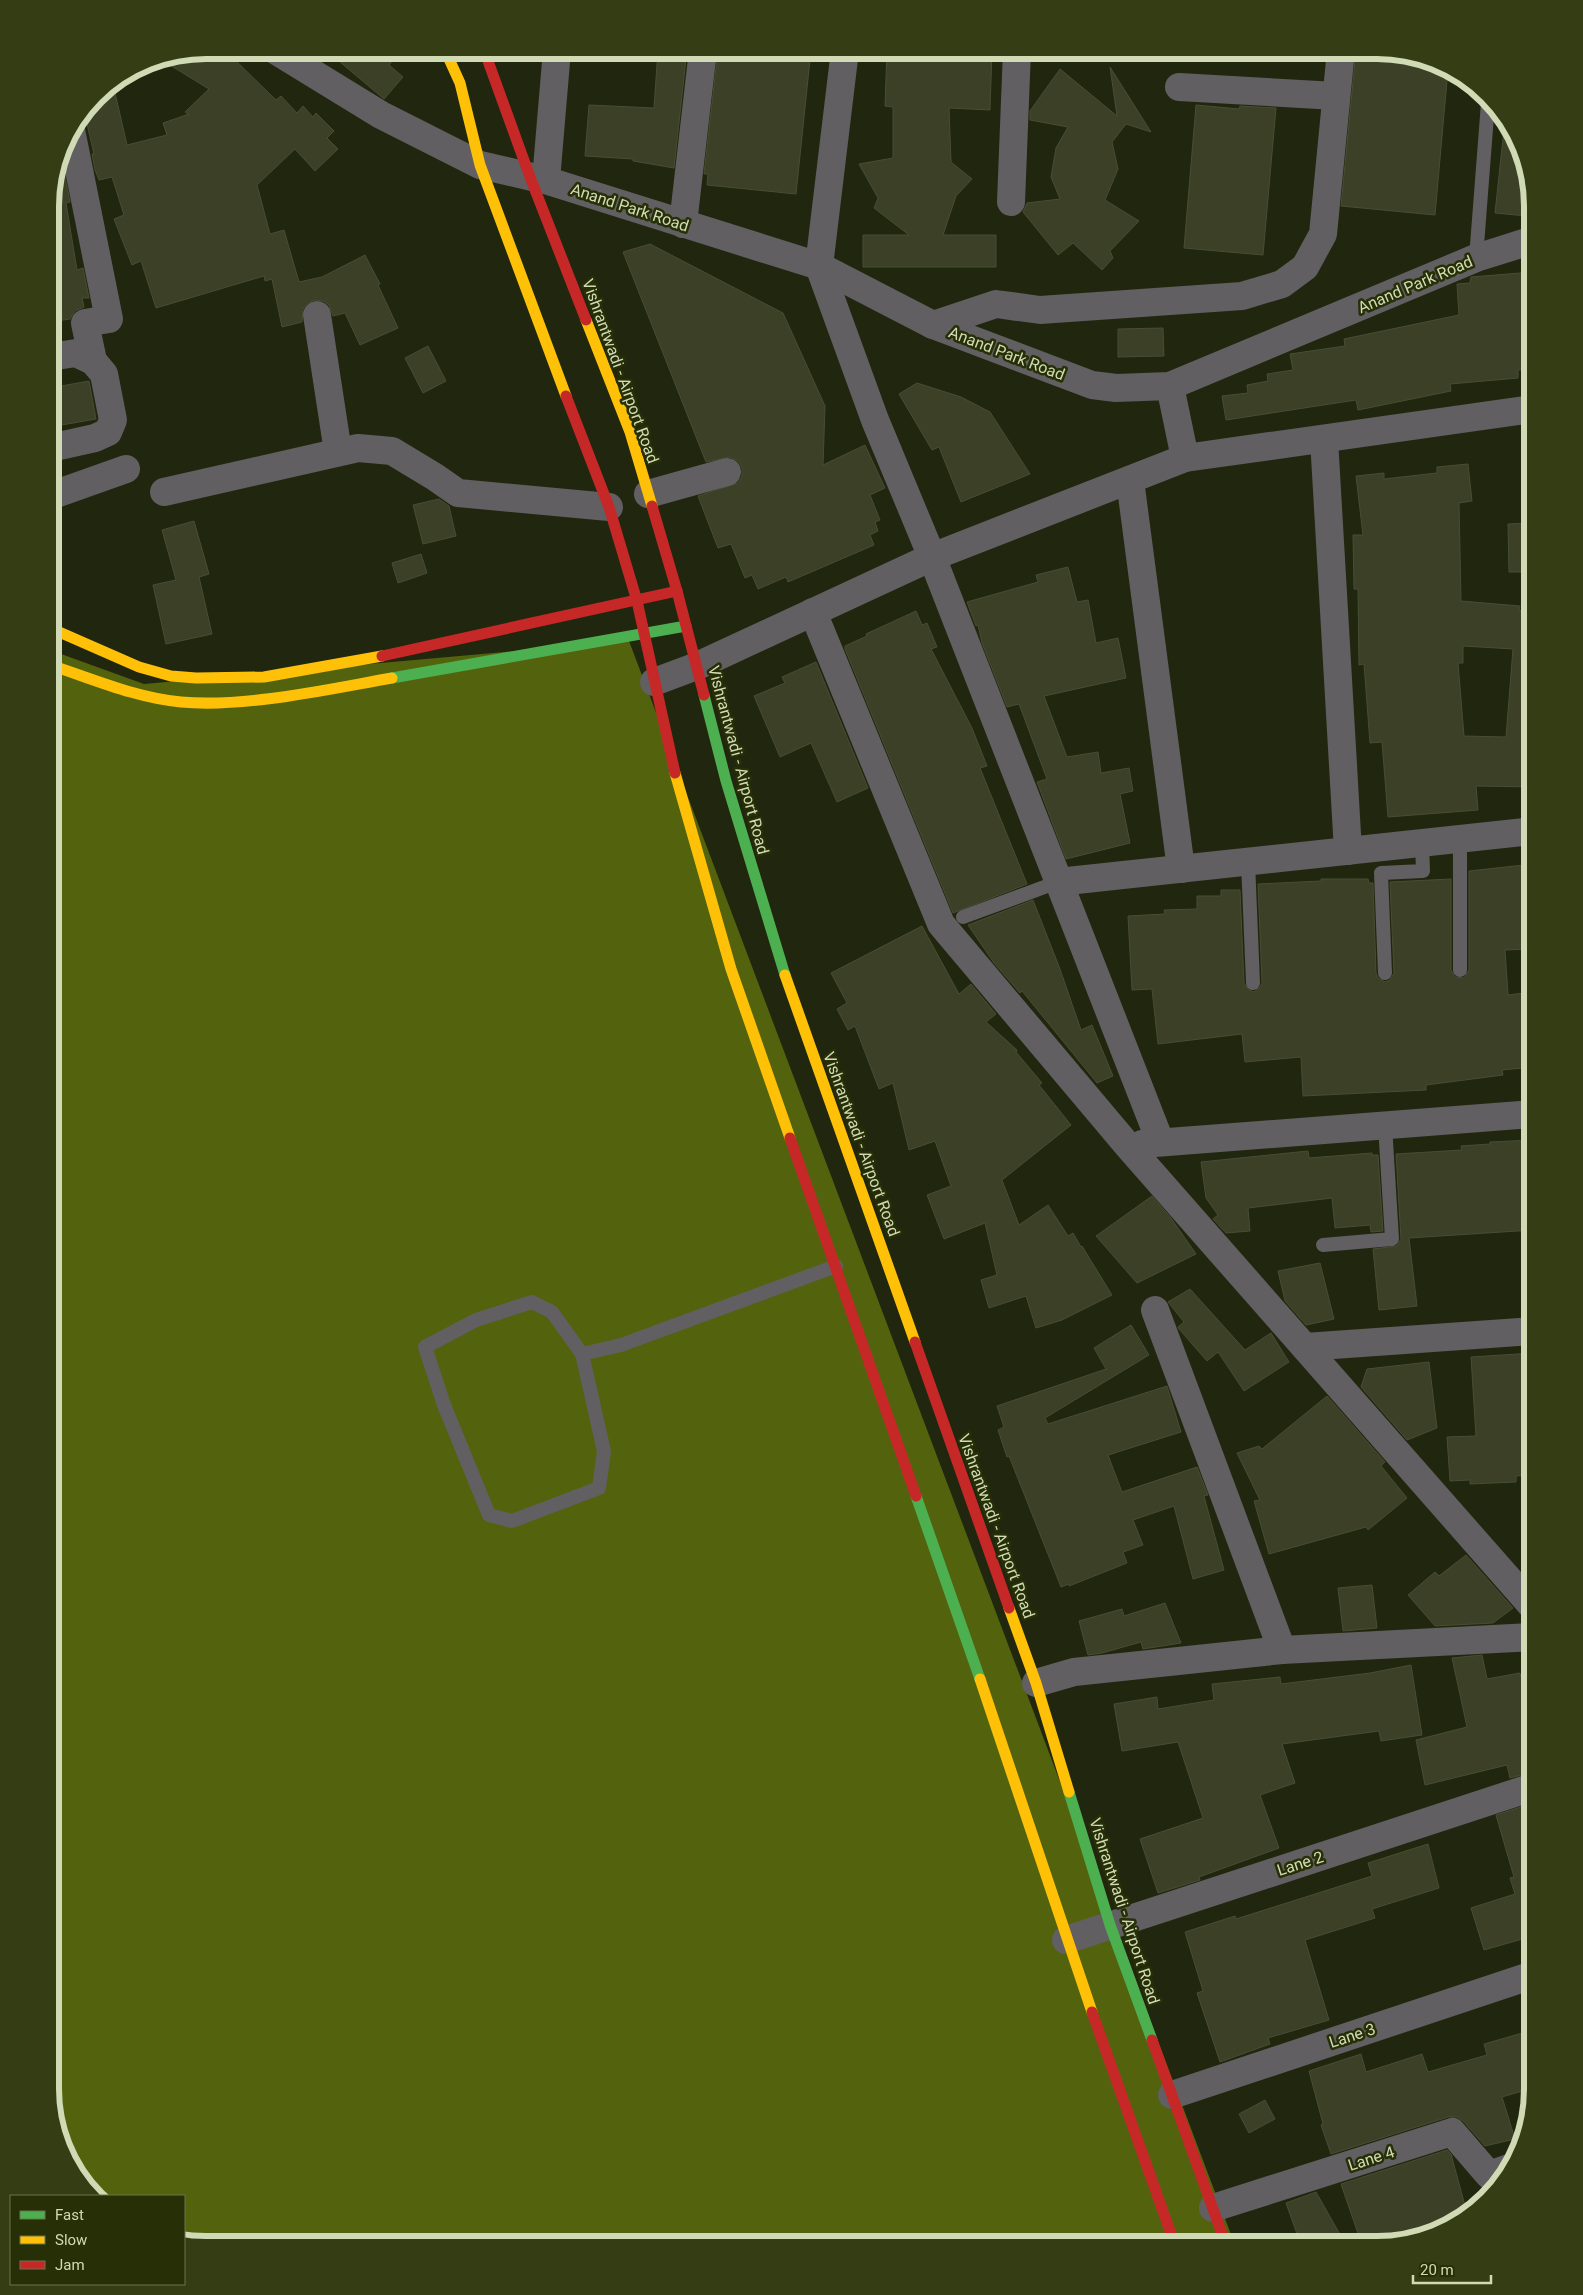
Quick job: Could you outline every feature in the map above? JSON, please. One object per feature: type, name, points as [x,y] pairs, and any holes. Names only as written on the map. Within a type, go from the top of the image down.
[{"type":"main road","points":[[450,59],[460,83],[480,165],[585,449],[609,507],[637,601],[679,792],[731,969],[986,1693],[1066,1940],[1172,2236]]},
{"type":"main road","name":"Vishrantwadi - Airport Road","points":[[488,59],[538,178],[630,432],[677,591],[726,781],[777,954],[1036,1682],[1110,1925],[1223,2236]]},
{"type":"main road","points":[[59,632],[139,667],[171,676],[196,678],[264,676],[359,661],[677,591]]},
{"type":"main road","points":[[59,668],[148,696],[181,702],[214,702],[257,699],[380,681],[566,646],[644,635],[686,626]]},
{"type":"street","name":"Anand Park Road","points":[[289,59],[381,116],[480,165],[538,178],[819,266],[933,325],[1092,385],[1116,388],[1170,386],[1476,258],[1524,243]]},
{"type":"street","points":[[538,178],[556,59]]},
{"type":"street","points":[[683,224],[702,59]]},
{"type":"street","points":[[844,59],[819,266],[875,420],[932,557],[1160,1141]]},
{"type":"street","points":[[1011,202],[1017,59]]},
{"type":"street","points":[[933,325],[996,304],[1040,310],[1242,296],[1282,284],[1305,267],[1323,234],[1340,59]]},
{"type":"street","points":[[1179,87],[1336,96]]},
{"type":"street","points":[[73,142],[109,319],[84,323],[92,361]]},
{"type":"street","points":[[317,315],[338,452]]},
{"type":"street","points":[[59,356],[76,353],[92,361],[104,374],[113,420],[108,432],[95,438],[59,446]]},
{"type":"street","points":[[1170,386],[1185,458]]},
{"type":"street","points":[[654,682],[697,666],[932,557],[1185,458],[1524,410]]},
{"type":"street","points":[[1324,439],[1348,851]]},
{"type":"street","points":[[164,492],[358,448],[392,451],[458,493],[609,507]]},
{"type":"street","points":[[59,493],[126,470]]},
{"type":"street","points":[[648,494],[727,472]]},
{"type":"street","points":[[1130,480],[1181,869]]},
{"type":"street","points":[[814,612],[941,924],[1128,1146],[1524,1595]]},
{"type":"street","points":[[1058,882],[1524,832]]},
{"type":"street","points":[[1128,1146],[1160,1141],[1524,1115]]},
{"type":"street","points":[[1155,1310],[1282,1650]]},
{"type":"street","points":[[1305,1347],[1524,1332]]},
{"type":"street","points":[[1036,1682],[1074,1672],[1282,1650],[1524,1637]]},
{"type":"street","name":"Lane 2","points":[[1066,1940],[1524,1790]]},
{"type":"street","name":"Lane 3","points":[[1172,2094],[1524,1978]]},
{"type":"street","name":"Lane 4","points":[[1213,2208],[1452,2132],[1489,2175],[1499,2172]]},
{"type":"lane","points":[[1476,258],[1488,109]]},
{"type":"lane","points":[[1460,839],[1460,970]]},
{"type":"lane","points":[[1385,973],[1381,873],[1423,871],[1422,843]]},
{"type":"lane","points":[[1248,862],[1253,983]]},
{"type":"lane","points":[[963,917],[1058,882]]},
{"type":"lane","points":[[1323,1246],[1392,1239],[1385,1125]]},
{"type":"lane","points":[[582,1354],[621,1345],[836,1266]]},
{"type":"lane","points":[[532,1302],[552,1312],[582,1354],[604,1451],[599,1488],[512,1521],[489,1515],[444,1405],[425,1347],[476,1320],[532,1302]]},
{"type":"green space","points":[[629,641],[1232,2236],[196,2236],[185,2235],[185,2195],[104,2195],[89,2179],[78,2163],[70,2146],[60,2109],[59,2090],[59,653],[144,684]]},
{"type":"building","points":[[234,59],[276,100],[281,96],[297,113],[303,106],[313,117],[316,113],[334,131],[327,138],[338,149],[315,171],[295,149],[257,185],[270,234],[284,230],[299,282],[322,277],[365,255],[380,284],[378,285],[398,328],[360,345],[345,313],[333,316],[329,305],[323,301],[315,300],[308,303],[303,309],[302,322],[282,327],[272,279],[265,281],[264,276],[156,308],[141,261],[132,265],[114,219],[124,215],[112,177],[99,180],[95,170],[92,154],[94,154],[86,120],[114,90],[127,145],[167,135],[163,123],[189,114],[185,112],[209,89],[168,64],[186,60]]},
{"type":"building","points":[[342,59],[394,59],[389,65],[403,77],[384,99],[340,62]]},
{"type":"building","points":[[657,59],[686,59],[674,168],[633,161],[633,159],[585,156],[589,105],[654,108]]},
{"type":"building","points":[[717,59],[810,59],[796,194],[707,185],[708,174],[704,174]]},
{"type":"building","points":[[887,59],[992,59],[990,110],[949,108],[951,162],[972,179],[956,196],[943,235],[996,235],[996,267],[863,267],[863,235],[909,235],[874,208],[878,198],[859,164],[893,158],[893,107],[885,106]]},
{"type":"building","points":[[1355,59],[1397,60],[1416,64],[1447,76],[1435,215],[1341,206]]},
{"type":"building","points":[[1110,67],[1151,132],[1126,124],[1112,142],[1118,169],[1105,200],[1139,221],[1110,251],[1113,258],[1102,270],[1073,243],[1058,255],[1023,212],[1027,203],[1060,199],[1051,177],[1056,148],[1068,127],[1030,120],[1030,111],[1060,69],[1117,116]]},
{"type":"building","points":[[1196,105],[1239,109],[1240,106],[1276,108],[1263,255],[1184,248]]},
{"type":"building","points":[[1504,130],[1519,167],[1523,186],[1524,216],[1495,213]]},
{"type":"building","points":[[63,169],[70,202],[66,203],[77,270],[83,268],[89,298],[82,298],[84,307],[75,311],[70,319],[59,321],[59,196]]},
{"type":"building","points":[[650,244],[783,313],[825,406],[823,465],[865,445],[885,488],[870,495],[880,520],[875,522],[878,531],[870,535],[874,545],[788,582],[786,577],[758,589],[752,575],[745,578],[731,544],[718,548],[698,496],[738,483],[742,476],[742,468],[738,461],[730,457],[706,462],[623,252]]},
{"type":"building","points":[[1524,273],[1524,369],[1518,370],[1518,378],[1450,384],[1451,391],[1358,410],[1356,400],[1226,420],[1222,396],[1248,393],[1247,385],[1268,381],[1267,374],[1293,370],[1290,354],[1345,346],[1344,339],[1459,315],[1457,284],[1470,283],[1471,277]]},
{"type":"building","points":[[1163,328],[1164,356],[1118,357],[1118,329]]},
{"type":"building","points":[[428,346],[446,381],[423,393],[405,358]]},
{"type":"building","points":[[89,381],[96,419],[59,425],[59,386]]},
{"type":"building","points":[[917,383],[961,397],[990,412],[1030,474],[961,502],[939,447],[932,450],[899,394]]},
{"type":"building","points":[[1468,464],[1472,501],[1459,503],[1461,601],[1520,606],[1519,610],[1524,611],[1524,787],[1476,786],[1478,810],[1388,817],[1382,742],[1370,743],[1364,664],[1359,665],[1358,589],[1354,589],[1353,535],[1363,535],[1356,476],[1384,473],[1384,479],[1437,473],[1437,467]],"holes":[[[1463,646],[1513,649],[1506,737],[1464,736],[1458,663],[1463,663]]]},
{"type":"building","points":[[439,499],[449,506],[456,536],[423,544],[413,505]]},
{"type":"building","points":[[194,521],[209,574],[199,577],[212,634],[166,644],[153,585],[176,580],[162,530]]},
{"type":"building","points":[[1524,523],[1524,572],[1509,572],[1508,524]]},
{"type":"building","points":[[421,554],[427,573],[398,583],[392,563]]},
{"type":"building","points":[[1068,567],[1077,602],[1088,600],[1096,643],[1118,638],[1126,678],[1044,696],[1067,757],[1098,752],[1101,773],[1129,768],[1133,791],[1120,794],[1130,843],[1066,859],[1037,782],[1047,779],[1019,704],[1007,707],[982,643],[978,625],[976,626],[967,602],[1038,582],[1036,575]]},
{"type":"building","points":[[916,611],[922,625],[927,623],[937,647],[931,649],[972,728],[987,766],[980,768],[1027,884],[953,913],[845,649],[845,646],[867,636],[866,634]]},
{"type":"building","points":[[816,662],[868,788],[837,802],[811,743],[780,757],[754,696],[785,683],[782,677]]},
{"type":"building","points":[[1524,865],[1524,949],[1505,950],[1508,995],[1524,993],[1524,1068],[1502,1070],[1503,1075],[1426,1085],[1426,1090],[1303,1096],[1301,1057],[1245,1062],[1242,1034],[1158,1044],[1152,989],[1132,990],[1128,916],[1165,914],[1164,910],[1197,909],[1197,896],[1221,896],[1221,890],[1240,890],[1244,983],[1249,990],[1254,992],[1262,983],[1258,884],[1321,881],[1321,879],[1368,879],[1369,883],[1373,883],[1376,973],[1378,978],[1385,982],[1390,980],[1394,973],[1390,882],[1451,879],[1451,970],[1455,977],[1464,978],[1469,970],[1469,871]]},
{"type":"building","points":[[1033,900],[1081,1030],[1092,1025],[1113,1076],[1097,1083],[1022,991],[1020,993],[994,963],[968,925]]},
{"type":"building","points":[[922,926],[959,994],[971,984],[996,1014],[986,1022],[1017,1050],[1016,1052],[1042,1083],[1039,1085],[1071,1125],[1002,1180],[1019,1225],[1048,1205],[1068,1236],[1073,1233],[1112,1295],[1062,1320],[1036,1328],[1026,1296],[989,1308],[981,1280],[997,1275],[985,1223],[944,1239],[927,1195],[951,1186],[935,1141],[909,1150],[893,1083],[879,1089],[855,1026],[848,1030],[837,1009],[847,1003],[831,973]]},
{"type":"building","points":[[1524,1140],[1524,1231],[1409,1238],[1417,1306],[1379,1310],[1373,1249],[1397,1246],[1401,1239],[1396,1154],[1462,1150],[1461,1146],[1490,1144],[1490,1142]]},
{"type":"building","points":[[1308,1151],[1309,1158],[1372,1153],[1372,1155],[1378,1155],[1383,1231],[1371,1232],[1370,1225],[1335,1228],[1332,1198],[1248,1208],[1250,1231],[1226,1233],[1213,1219],[1218,1215],[1206,1198],[1201,1162]]},
{"type":"building","points":[[1152,1196],[1171,1218],[1196,1254],[1137,1283],[1096,1236]]},
{"type":"building","points":[[1320,1263],[1334,1319],[1306,1325],[1285,1301],[1278,1271]]},
{"type":"building","points":[[1190,1289],[1245,1350],[1271,1333],[1289,1362],[1244,1391],[1218,1352],[1207,1361],[1179,1329],[1178,1327],[1184,1322],[1168,1302]]},
{"type":"building","points":[[1131,1325],[1149,1355],[1045,1418],[1048,1424],[1167,1386],[1181,1432],[1108,1455],[1122,1492],[1197,1467],[1208,1495],[1204,1496],[1224,1570],[1193,1579],[1174,1506],[1133,1520],[1143,1545],[1123,1552],[1127,1563],[1069,1586],[1069,1584],[1061,1587],[1009,1456],[1007,1457],[998,1430],[1004,1427],[997,1406],[1106,1369],[1094,1348]]},
{"type":"building","points":[[1524,1354],[1524,1476],[1516,1476],[1516,1482],[1470,1484],[1470,1480],[1450,1481],[1447,1437],[1476,1436],[1471,1357]]},
{"type":"building","points":[[1429,1362],[1437,1428],[1407,1440],[1361,1387],[1367,1369]]},
{"type":"building","points":[[1327,1396],[1385,1462],[1381,1466],[1407,1498],[1368,1530],[1366,1527],[1269,1554],[1254,1501],[1260,1500],[1237,1453],[1259,1446],[1262,1449]]},
{"type":"building","points":[[1466,1555],[1513,1608],[1493,1623],[1435,1626],[1408,1595],[1435,1572],[1439,1576]]},
{"type":"building","points":[[1372,1585],[1377,1628],[1343,1631],[1338,1588]]},
{"type":"building","points":[[1165,1603],[1181,1643],[1143,1649],[1141,1642],[1088,1655],[1079,1621],[1122,1609],[1124,1616]]},
{"type":"building","points":[[1482,1655],[1487,1679],[1520,1673],[1522,1682],[1524,1682],[1524,1774],[1510,1778],[1507,1765],[1425,1785],[1416,1740],[1467,1727],[1452,1658]]},
{"type":"building","points":[[1411,1665],[1422,1735],[1381,1741],[1379,1731],[1282,1744],[1295,1783],[1260,1795],[1279,1848],[1199,1877],[1200,1880],[1158,1893],[1140,1839],[1203,1818],[1178,1742],[1122,1751],[1114,1704],[1157,1697],[1158,1709],[1214,1700],[1212,1684],[1280,1677],[1281,1684],[1370,1673]]},
{"type":"building","points":[[1524,1806],[1524,1939],[1484,1950],[1471,1908],[1515,1894],[1510,1878],[1514,1877],[1496,1815]]},
{"type":"building","points":[[1428,1844],[1439,1888],[1372,1909],[1375,1918],[1305,1940],[1329,2020],[1268,2038],[1270,2044],[1220,2062],[1197,1993],[1203,1991],[1185,1932],[1235,1916],[1236,1919],[1372,1876],[1368,1863]]},
{"type":"building","points":[[1524,2033],[1524,2091],[1502,2097],[1515,2139],[1485,2146],[1463,2121],[1457,2117],[1448,2117],[1331,2154],[1321,2125],[1323,2124],[1309,2071],[1361,2054],[1366,2072],[1422,2054],[1428,2072],[1487,2055],[1484,2044]]},
{"type":"building","points":[[1265,2100],[1275,2119],[1249,2133],[1239,2114]]},
{"type":"building","points":[[1447,2150],[1451,2154],[1465,2207],[1451,2217],[1416,2231],[1397,2235],[1359,2236],[1341,2184]]},
{"type":"building","points":[[1316,2192],[1341,2236],[1298,2236],[1286,2203]]},
{"type":"traffic: fast","points":[[392,678],[686,626]]},
{"type":"traffic: fast","points":[[704,695],[726,781],[785,975]]},
{"type":"traffic: fast","points":[[916,1496],[980,1679]]},
{"type":"traffic: fast","points":[[1069,1792],[1110,1925],[1152,2040]]},
{"type":"traffic: slow","points":[[449,59],[460,83],[480,165],[566,396]]},
{"type":"traffic: slow","points":[[586,320],[630,432],[652,506]]},
{"type":"traffic: slow","points":[[59,632],[139,667],[171,676],[196,678],[264,677],[382,656]]},
{"type":"traffic: slow","points":[[59,668],[115,687],[164,700],[206,703],[259,700],[392,678]]},
{"type":"traffic: slow","points":[[675,773],[731,969],[790,1138]]},
{"type":"traffic: slow","points":[[785,975],[915,1342]]},
{"type":"traffic: slow","points":[[1009,1608],[1036,1683],[1069,1792]]},
{"type":"traffic: slow","points":[[980,1679],[1092,2012]]},
{"type":"traffic: jam","points":[[487,59],[530,177],[586,320]]},
{"type":"traffic: jam","points":[[566,396],[609,507],[637,601],[675,773]]},
{"type":"traffic: jam","points":[[652,506],[677,591],[704,695]]},
{"type":"traffic: jam","points":[[382,656],[677,591]]},
{"type":"traffic: jam","points":[[790,1138],[916,1496]]},
{"type":"traffic: jam","points":[[915,1342],[1009,1608]]},
{"type":"traffic: jam","points":[[1092,2012],[1172,2236]]},
{"type":"traffic: jam","points":[[1152,2040],[1223,2236]]}]
